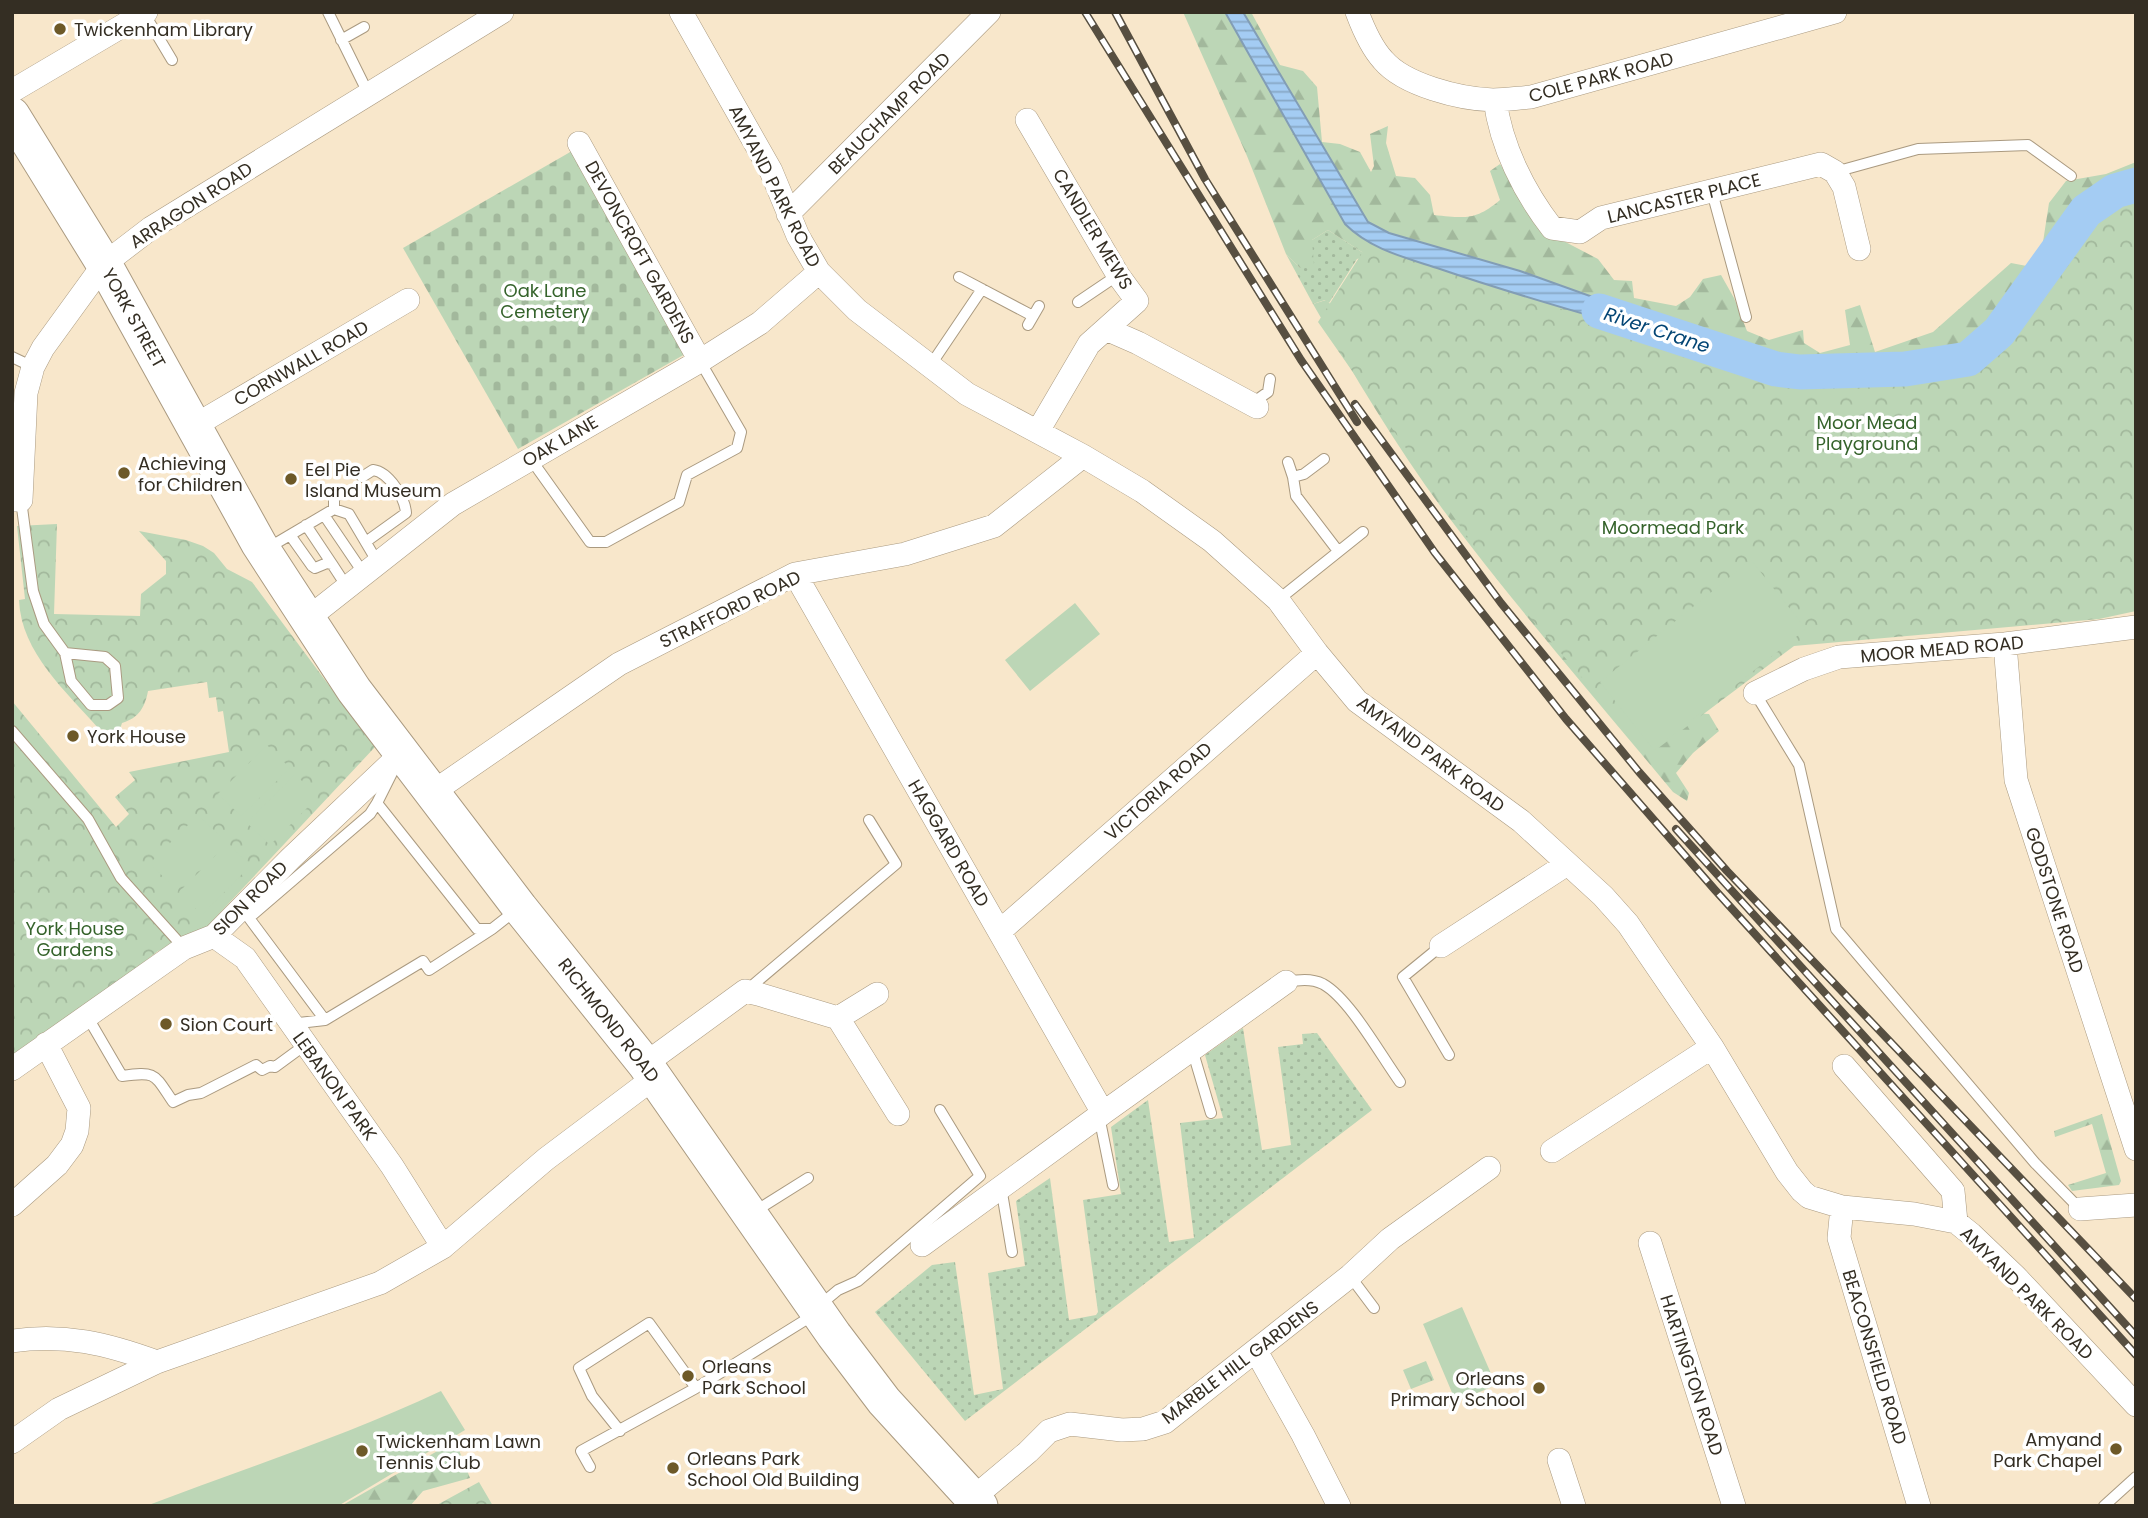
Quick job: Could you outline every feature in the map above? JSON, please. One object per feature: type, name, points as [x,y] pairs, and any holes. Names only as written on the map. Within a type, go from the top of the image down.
[{"type":"main road","name":"YORK STREET","points":[[12,115],[104,264],[194,426],[267,537]]},
{"type":"main road","name":"RICHMOND ROAD","points":[[267,537],[307,619],[354,690],[520,908],[650,1071],[816,1311],[884,1401],[976,1502]]},
{"type":"street","name":"ARRAGON ROAD","points":[[17,500],[26,393],[22,362],[43,348],[104,264],[151,228],[502,12]]},
{"type":"street","name":"BEAUCHAMP ROAD","points":[[788,214],[989,12]]},
{"type":"street","name":"COLE PARK ROAD","points":[[1357,12],[1382,60],[1406,79],[1472,98],[1495,100],[1531,97],[1835,12]]},
{"type":"street","points":[[12,91],[145,13]]},
{"type":"street","name":"AMYAND PARK ROAD","points":[[682,13],[771,172],[788,214],[819,272],[857,310],[967,394],[1142,491],[1212,541],[1278,600],[1357,701],[1521,821],[1603,896],[1628,924],[1712,1047],[1787,1172],[1802,1191],[1809,1197],[1842,1207],[1914,1214],[1955,1222],[2016,1277],[2136,1405]]},
{"type":"street","name":"LANCASTER PLACE","points":[[1495,100],[1497,117],[1507,146],[1530,200],[1552,228],[1580,232],[1601,218],[1821,164],[1835,172]]},
{"type":"street","name":"CANDLER MEWS","points":[[1027,120],[1118,275],[1137,301],[1089,344],[1038,432]]},
{"type":"street","name":"DEVONCROFT GARDENS","points":[[579,143],[700,361]]},
{"type":"street","points":[[1835,172],[1844,187],[1859,249]]},
{"type":"street","name":"OAK LANE","points":[[307,619],[453,503],[700,361],[760,323],[819,272]]},
{"type":"street","name":"CORNWALL ROAD","points":[[194,426],[408,300]]},
{"type":"street","points":[[1105,329],[1138,343],[1254,406]]},
{"type":"street","name":"STRAFFORD ROAD","points":[[433,792],[619,664],[795,574],[905,554],[994,526],[1083,456]]},
{"type":"street","name":"HAGGARD ROAD","points":[[795,574],[955,857],[1000,931],[1101,1114]]},
{"type":"street","name":"MOOR MEAD ROAD","points":[[1755,693],[1804,669],[1839,657],[2005,644],[2136,627]]},
{"type":"street","name":"GODSTONE ROAD","points":[[2005,644],[2016,780],[2136,1149]]},
{"type":"street","name":"VICTORIA ROAD","points":[[1000,931],[1226,730],[1317,653]]},
{"type":"street","name":"SION ROAD","points":[[12,1069],[184,948],[214,936],[291,858],[402,753]]},
{"type":"street","points":[[1441,946],[1567,863]]},
{"type":"street","name":"LEBANON PARK","points":[[214,936],[244,958],[392,1166],[443,1247]]},
{"type":"street","points":[[922,1245],[1286,982]]},
{"type":"street","points":[[12,1442],[60,1409],[157,1362],[380,1283],[443,1247],[745,991],[838,1018],[898,1114]]},
{"type":"street","points":[[838,1018],[877,994]]},
{"type":"street","points":[[12,1205],[57,1165],[72,1145],[77,1131],[79,1108],[46,1044]]},
{"type":"street","points":[[1552,1151],[1712,1047]]},
{"type":"street","points":[[1844,1066],[1953,1191],[1955,1222]]},
{"type":"street","name":"MARBLE HILL GARDENS","points":[[976,1502],[1049,1431],[1070,1424],[1122,1430],[1143,1429],[1166,1422],[1350,1276],[1390,1239],[1489,1168]]},
{"type":"street","points":[[2080,1209],[2136,1205]]},
{"type":"street","name":"BEACONSFIELD ROAD","points":[[1842,1207],[1839,1238],[1919,1506]]},
{"type":"street","name":"HARTINGTON ROAD","points":[[1650,1243],[1734,1506]]},
{"type":"street","points":[[12,1341],[42,1336],[84,1340],[157,1362]]},
{"type":"street","points":[[1256,1351],[1339,1506]]},
{"type":"street","points":[[1559,1460],[1574,1506]]},
{"type":"lane","points":[[328,12],[368,93]]},
{"type":"lane","points":[[145,13],[172,60]]},
{"type":"lane","points":[[341,40],[364,27]]},
{"type":"lane","points":[[1835,172],[1918,149],[2028,145],[2071,176]]},
{"type":"lane","points":[[1712,192],[1746,317]]},
{"type":"lane","points":[[1078,302],[1118,275]]},
{"type":"lane","points":[[960,277],[1033,316]]},
{"type":"lane","points":[[930,366],[982,289]]},
{"type":"lane","points":[[530,458],[590,542],[606,542],[679,502],[687,475],[737,448],[741,432],[700,361]]},
{"type":"lane","points":[[1254,406],[1268,392],[1270,379]]},
{"type":"lane","points":[[1293,477],[1304,474],[1324,459]]},
{"type":"lane","points":[[1289,461],[1296,496],[1338,551]]},
{"type":"lane","points":[[362,477],[373,470],[386,475],[405,506],[405,513],[367,541]]},
{"type":"lane","points":[[334,509],[334,499],[338,493]]},
{"type":"lane","points":[[17,500],[33,591],[44,624],[65,653],[71,681],[91,705],[108,705],[118,698],[115,666],[105,657],[65,653]]},
{"type":"lane","points":[[267,537],[306,526],[334,509],[349,514],[367,541],[369,550],[363,575]]},
{"type":"lane","points":[[324,515],[363,575]]},
{"type":"lane","points":[[306,526],[332,564]]},
{"type":"lane","points":[[1278,600],[1363,532]]},
{"type":"lane","points":[[267,537],[315,568],[327,563],[363,575]]},
{"type":"lane","points":[[1755,693],[1798,765],[1836,929],[2035,1163],[2080,1209]]},
{"type":"lane","points":[[12,730],[88,819],[121,878],[184,948]]},
{"type":"lane","points":[[214,936],[249,918],[370,814],[402,753]]},
{"type":"lane","points":[[377,803],[477,929],[492,929]]},
{"type":"lane","points":[[745,991],[896,864],[869,820]]},
{"type":"lane","points":[[290,1024],[324,1020],[423,961],[429,970],[520,908]]},
{"type":"lane","points":[[249,918],[324,1020]]},
{"type":"lane","points":[[1441,946],[1399,973],[1449,1055]]},
{"type":"lane","points":[[1286,982],[1304,979],[1321,983],[1339,997],[1400,1082]]},
{"type":"lane","points":[[87,1016],[122,1076],[145,1073],[155,1076],[173,1102],[201,1093],[257,1065],[262,1070],[275,1067],[305,1045]]},
{"type":"lane","points":[[1192,1049],[1211,1113]]},
{"type":"lane","points":[[590,1467],[581,1451],[696,1388],[816,1311],[838,1290],[858,1281],[980,1176],[940,1110]]},
{"type":"lane","points":[[1101,1114],[1113,1185]]},
{"type":"lane","points":[[749,1215],[808,1178]]},
{"type":"lane","points":[[1001,1187],[1012,1252]]},
{"type":"lane","points":[[1350,1276],[1374,1308]]},
{"type":"lane","points":[[620,1431],[592,1396],[579,1368],[649,1323],[696,1388]]},
{"type":"lane","points":[[2104,1506],[2136,1477]]},
{"type":"green space","points":[[1183,12],[1251,12],[1280,65],[1303,71],[1317,87],[1322,142],[1340,144],[1360,152],[1371,172],[1374,166],[1370,134],[1388,126],[1386,143],[1396,176],[1415,178],[1430,195],[1434,215],[1469,216],[1491,207],[1500,200],[1490,171],[1500,164],[1517,191],[1552,235],[1598,259],[1614,280],[1632,281],[1634,298],[1676,306],[1690,297],[1703,279],[1721,275],[1734,298],[1747,331],[1769,340],[1803,330],[1804,343],[1820,353],[1850,345],[1845,310],[1860,305],[1875,352],[1933,332],[2011,263],[2032,267],[2043,242],[2049,203],[2066,181],[2106,174],[2136,162],[2136,231],[2000,373],[1843,414],[1692,356],[1680,358],[1368,256],[1328,230],[1312,240],[1314,265],[1300,268],[1286,254],[1247,156]]},
{"type":"green space","name":"Oak Lane Cemetery","points":[[572,151],[687,353],[518,449],[403,248]]},
{"type":"green space","name":"Moormead Park","points":[[2136,202],[2136,611],[2099,619],[1794,646],[1649,755],[1497,579],[1318,322],[1369,242],[1461,272],[1724,369],[1811,385],[1884,386],[1968,374],[2019,331],[2101,222]]},
{"type":"green space","points":[[1328,230],[1368,256],[1357,259],[1329,303],[1325,300],[1313,304],[1286,254],[1300,268],[1312,240]]},
{"type":"green space","points":[[1326,300],[1690,713],[1709,714],[1719,731],[1693,753],[1676,773],[1689,793],[1687,801],[1673,792],[1557,653],[1471,547],[1426,486],[1313,304]]},
{"type":"green space","name":"York House Gardens","points":[[57,524],[54,614],[140,616],[141,594],[166,574],[166,561],[139,531],[203,546],[214,553],[227,569],[252,582],[375,747],[200,934],[158,951],[111,988],[12,1056],[12,701],[116,827],[129,814],[115,797],[135,780],[129,772],[229,752],[223,711],[218,712],[216,697],[209,698],[207,682],[148,691],[140,711],[122,723],[119,732],[99,729],[60,686],[37,654],[22,619],[19,600],[25,599],[17,526]]},
{"type":"green space","points":[[1751,560],[1806,629],[1654,750],[1600,682]]},
{"type":"green space","points":[[1075,603],[1100,634],[1030,691],[1005,660]]},
{"type":"green space","points":[[267,745],[290,768],[241,816],[218,794]]},
{"type":"green space","points":[[295,774],[318,797],[270,845],[247,823]]},
{"type":"green space","points":[[198,815],[221,837],[172,886],[150,863]]},
{"type":"green space","points":[[228,843],[250,866],[202,915],[179,892]]},
{"type":"green space","points":[[1243,1028],[1262,1150],[1291,1145],[1278,1047],[1303,1044],[1302,1034],[1317,1033],[1372,1110],[965,1421],[875,1312],[932,1265],[955,1262],[974,1395],[1003,1389],[988,1273],[1025,1266],[1016,1201],[1050,1178],[1069,1320],[1096,1315],[1098,1312],[1083,1200],[1121,1194],[1111,1127],[1148,1100],[1169,1242],[1194,1238],[1180,1123],[1223,1118],[1205,1055]]},
{"type":"green space","points":[[2102,1114],[2121,1181],[2119,1185],[2072,1191],[2068,1185],[2106,1173],[2092,1124],[2055,1137],[2054,1131]]},
{"type":"green space","points":[[1462,1307],[1496,1385],[1456,1402],[1423,1324]]},
{"type":"green space","points":[[1426,1361],[1434,1380],[1411,1389],[1403,1370]]},
{"type":"green space","name":"Twickenham Lawn Tennis Club","points":[[441,1391],[465,1430],[338,1506],[146,1506],[332,1437]]},
{"type":"green space","points":[[448,1445],[459,1450],[470,1478],[423,1491],[410,1506],[341,1506]]},
{"type":"green space","points":[[479,1482],[493,1506],[435,1506]]},
{"type":"water","points":[[1225,12],[1243,12],[1368,222],[1389,233],[1520,271],[1646,316],[1640,330],[1402,257],[1355,233],[1345,224]]},
{"type":"waterway","name":"River Crane","points":[[1599,311],[1776,369],[1800,372],[1905,369],[1968,359],[1999,332],[2086,211],[2115,191],[2136,185]]},
{"type":"railway","points":[[1085,12],[1301,360],[1435,553],[1566,719],[1715,890],[2136,1355]]},
{"type":"railway","points":[[1115,12],[1205,179],[1357,422]]},
{"type":"railway","points":[[1355,404],[1501,603],[1639,772],[1727,871],[2136,1299]]},
{"type":"railway","points":[[1676,829],[2136,1336]]},
{"type":"place","name":"Twickenham Library","points":[[60,29]]},
{"type":"place","name":"Achieving for Children","points":[[124,473]]},
{"type":"place","name":"Eel Pie Island Museum","points":[[291,479]]},
{"type":"place","name":"York House","points":[[73,736]]},
{"type":"place","name":"Sion Court","points":[[166,1024]]},
{"type":"place","name":"Orleans Park School","points":[[688,1376]]},
{"type":"place","name":"Orleans Primary School","points":[[1539,1388]]},
{"type":"place","name":"Amyand Park Chapel","points":[[2116,1449]]},
{"type":"place","name":"Twickenham Lawn Tennis Club","points":[[362,1451]]},
{"type":"place","name":"Orleans Park School Old Building","points":[[673,1468]]},
{"type":"park label","name":"Moor Mead Playground","points":[[1867,432]]}]
